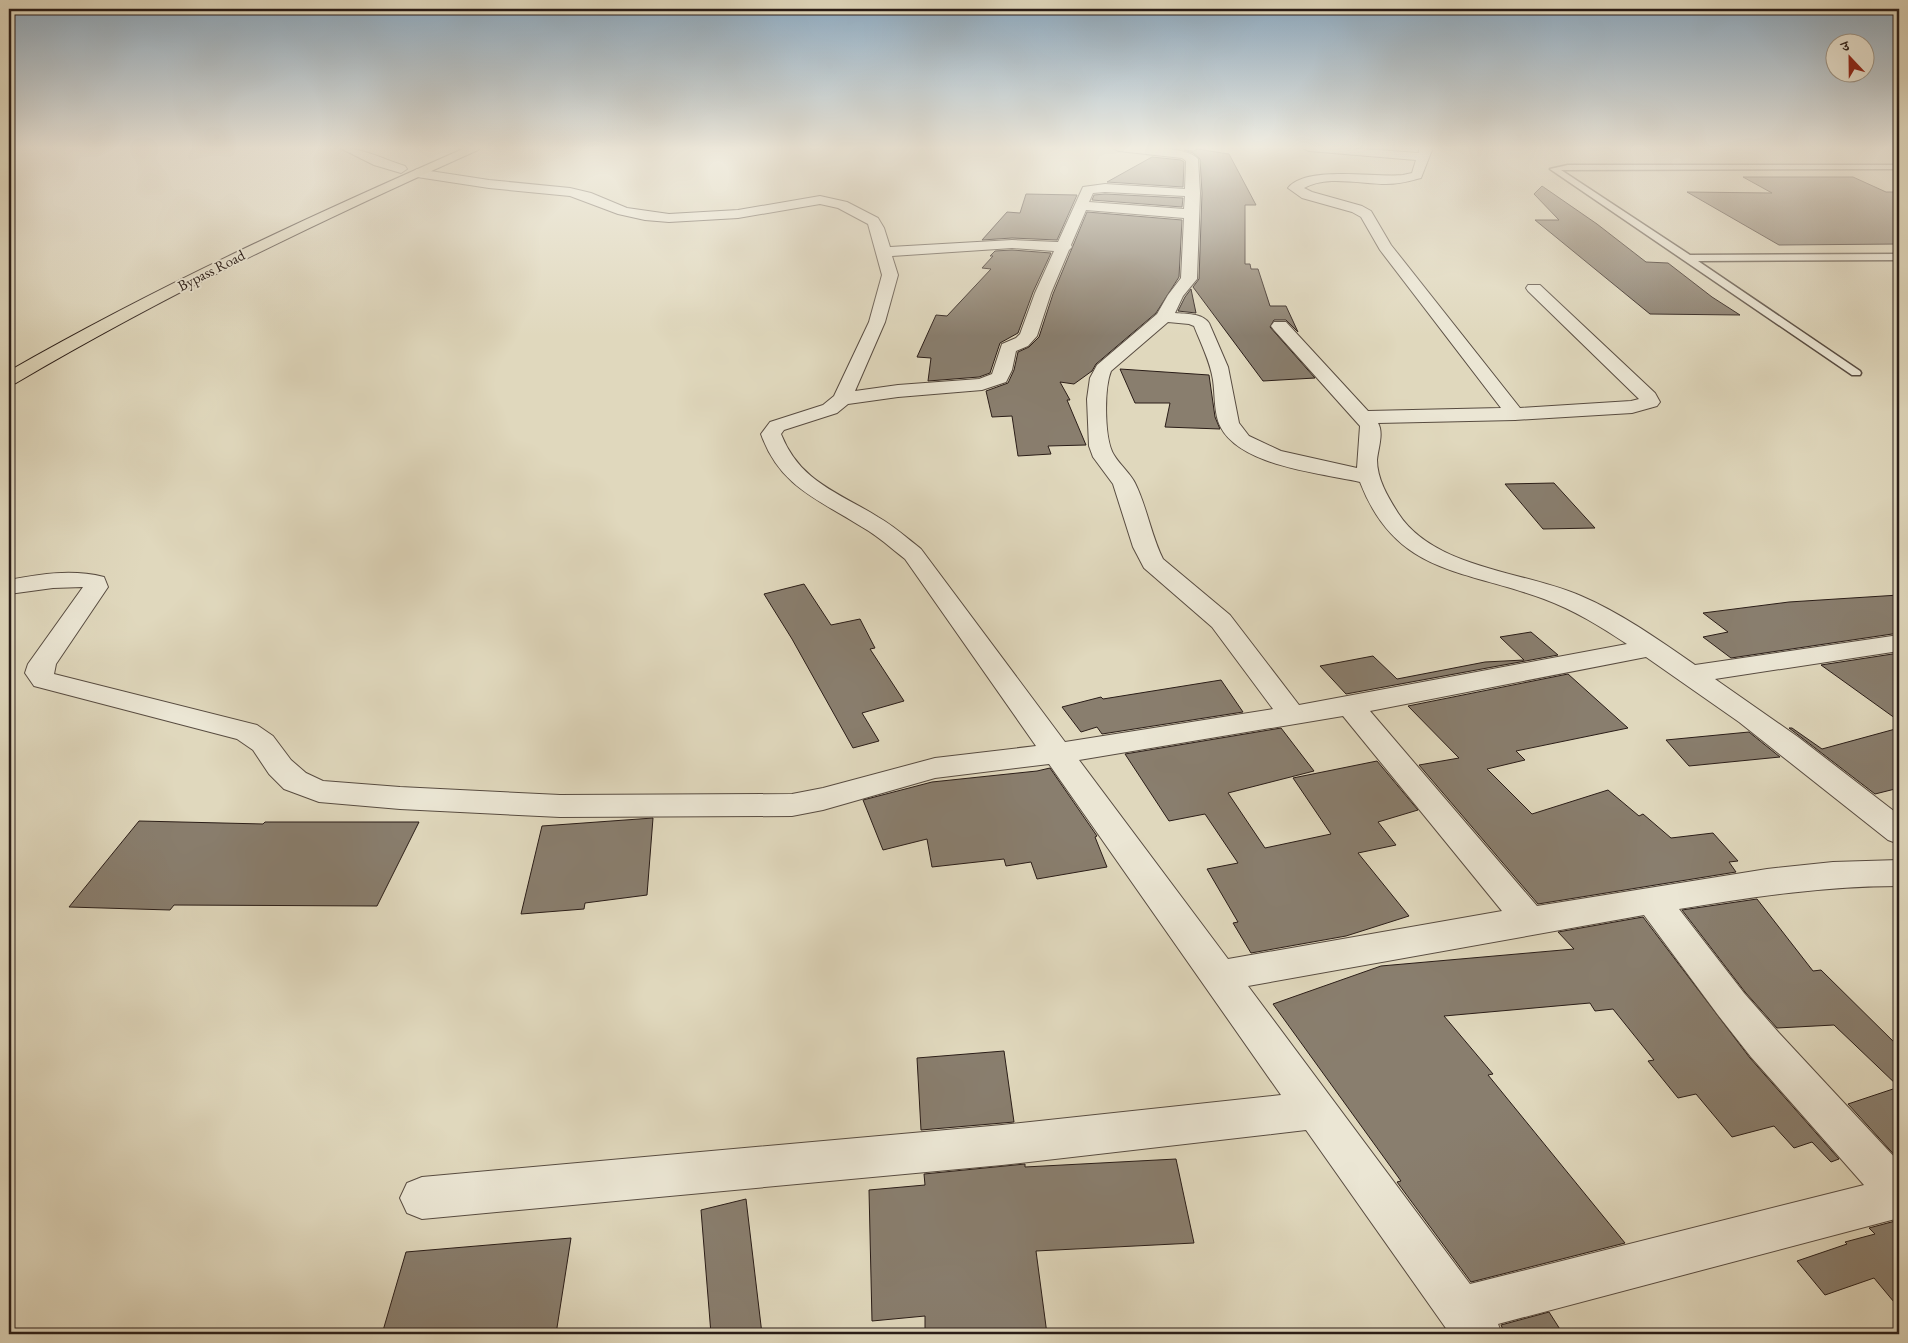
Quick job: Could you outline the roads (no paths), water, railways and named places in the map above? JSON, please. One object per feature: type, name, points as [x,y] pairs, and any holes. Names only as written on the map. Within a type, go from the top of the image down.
[{"type":"main road","name":"Bypass Road","points":[[212,253],[307,211]]},
{"type":"main road","name":"Bypass Road","points":[[9,378],[60,348],[227,261],[336,211]]},
{"type":"street","points":[[622,211],[645,216],[670,218],[738,214],[754,211]]},
{"type":"street","points":[[853,211],[873,221],[877,228],[890,275],[877,322],[842,399],[830,409],[777,426],[771,434],[774,446],[792,472],[820,492],[886,532],[913,554],[1469,1322],[1899,1195],[1765,1045],[1731,1004],[1652,900]]},
{"type":"street","points":[[842,399],[982,384],[999,378],[1003,370],[1008,348],[1022,342],[1028,336],[1043,293],[1080,211]]},
{"type":"street","points":[[1145,211],[1190,214]]},
{"type":"street","points":[[1190,211],[1188,279],[1176,295],[1164,317],[1103,370],[1099,378],[1097,399],[1099,446],[1104,457],[1124,482],[1145,547],[1153,563],[1221,621],[1292,715]]},
{"type":"street","points":[[1360,211],[1366,214],[1385,246],[1515,414]]},
{"type":"street","points":[[884,252],[1012,244],[1065,247]]},
{"type":"street","points":[[1364,417],[1515,414],[1632,407],[1650,402],[1648,397],[1534,288]]},
{"type":"street","points":[[1164,317],[1192,320],[1201,323],[1222,374],[1223,403],[1232,429],[1250,447],[1276,456],[1368,477]]},
{"type":"street","points":[[1280,326],[1370,425],[1371,435],[1367,463],[1368,477],[1392,521],[1414,543],[1436,556],[1470,570],[1572,601],[1591,610],[1689,674],[1830,776],[1899,832]]},
{"type":"street","points":[[9,586],[75,580],[95,582],[96,587],[42,664],[39,673],[44,680],[247,732],[263,743],[280,767],[295,781],[319,791],[400,798],[560,806],[792,805],[934,768],[1057,753],[1350,706],[1650,648]]},
{"type":"street","points":[[1689,674],[1899,643]]},
{"type":"street","points":[[1350,706],[1529,920]]},
{"type":"street","points":[[1219,976],[1529,920],[1652,900],[1836,874],[1899,873]]},
{"type":"street","points":[[422,1198],[1002,1145],[1316,1110]]},
{"type":"lane","points":[[1615,211],[1856,373]]},
{"type":"lane","points":[[1688,258],[1899,257]]}]
